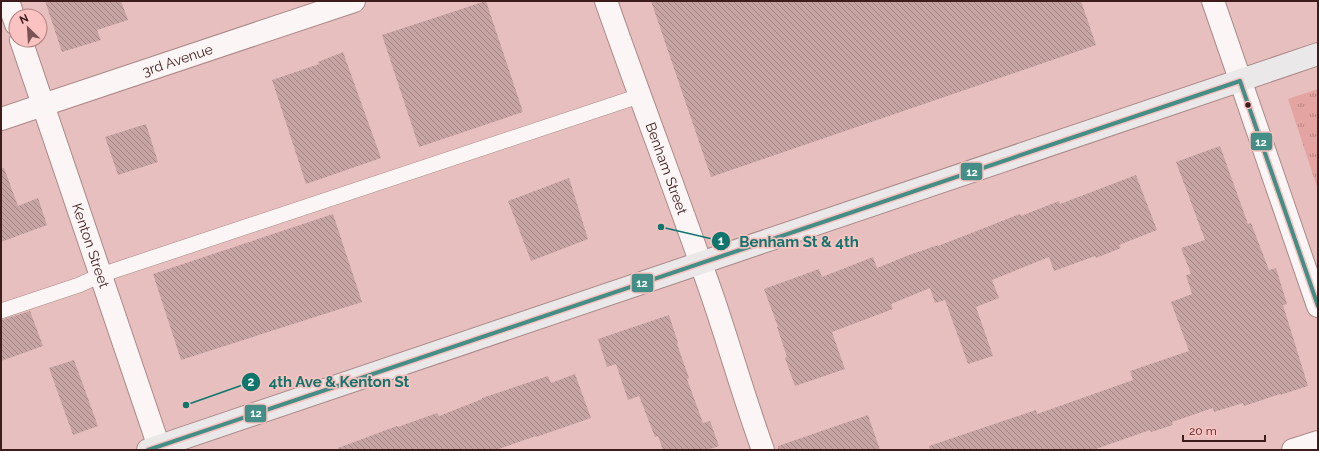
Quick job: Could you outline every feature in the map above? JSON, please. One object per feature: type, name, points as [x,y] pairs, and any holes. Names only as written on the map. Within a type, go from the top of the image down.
[{"type":"street","name":"3rd Avenue","points":[[1,119],[354,1]]},
{"type":"street","name":"Benham Street","points":[[606,1],[700,263],[763,450]]},
{"type":"street","points":[[1213,1],[1318,306]]},
{"type":"street","name":"Kenton Street","points":[[24,48],[101,275],[156,449]]},
{"type":"street","points":[[156,449],[1318,54]]},
{"type":"street","points":[[1293,450],[1318,442]]},
{"type":"lane","points":[[1,311],[101,275],[639,96]]},
{"type":"green space","points":[[1318,89],[1318,190],[1288,99]]},
{"type":"building","points":[[45,1],[121,1],[128,20],[97,30],[101,40],[62,52]]},
{"type":"building","points":[[486,1],[523,112],[419,147],[382,35]]},
{"type":"building","points":[[651,1],[1081,1],[1096,45],[711,177]]},
{"type":"building","points":[[343,52],[381,158],[306,184],[272,80],[319,64],[318,62]]},
{"type":"building","points":[[146,124],[158,162],[118,175],[105,137]]},
{"type":"building","points":[[1220,146],[1248,224],[1251,223],[1269,270],[1276,268],[1287,304],[1283,305],[1308,386],[1244,406],[1243,403],[1214,412],[1213,408],[1172,422],[1173,425],[1151,432],[1150,430],[1093,450],[930,450],[929,446],[1036,410],[1037,414],[1133,380],[1130,371],[1189,351],[1171,302],[1192,294],[1186,275],[1191,274],[1181,248],[1205,240],[1176,162]]},
{"type":"building","points":[[1,168],[4,168],[18,206],[38,198],[47,225],[1,242]]},
{"type":"building","points":[[1136,175],[1157,230],[1119,245],[1121,248],[1096,258],[1095,256],[1054,271],[1049,257],[992,280],[999,298],[976,307],[993,356],[968,364],[945,300],[935,303],[930,288],[891,304],[893,309],[832,332],[845,369],[795,386],[785,358],[787,357],[778,327],[764,289],[819,269],[822,277],[873,257],[877,268],[1020,214],[1021,216],[1059,201],[1060,204]]},
{"type":"building","points":[[569,178],[588,239],[531,261],[508,201]]},
{"type":"building","points":[[333,214],[362,302],[181,360],[153,274]]},
{"type":"building","points":[[30,311],[43,346],[1,361],[1,320]]},
{"type":"building","points":[[669,315],[689,378],[687,379],[703,423],[710,421],[719,446],[707,450],[663,450],[658,436],[655,437],[639,396],[628,400],[616,364],[607,367],[598,339]]},
{"type":"building","points":[[74,360],[98,426],[73,435],[49,368]]},
{"type":"building","points":[[575,374],[591,418],[496,450],[339,450],[338,448],[437,413],[439,416],[482,398],[548,376],[551,383]]},
{"type":"building","points":[[868,415],[880,450],[778,450],[778,446]]},
{"type":"transit line","name":"12","points":[[148,450],[1240,81],[1318,306]]},
{"type":"place","name":"Benham St & 4th","points":[[661,227]]},
{"type":"place","name":"4th Ave & Kenton St","points":[[186,405]]}]
